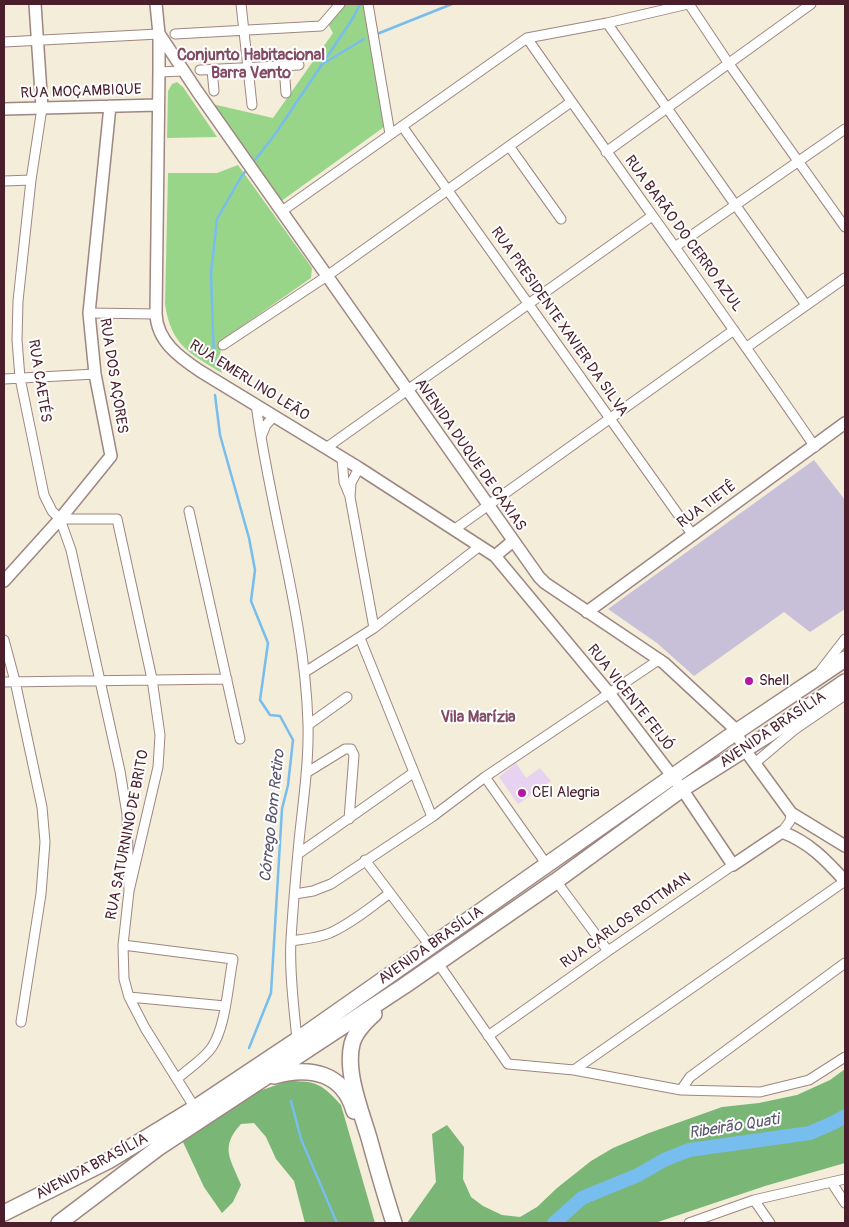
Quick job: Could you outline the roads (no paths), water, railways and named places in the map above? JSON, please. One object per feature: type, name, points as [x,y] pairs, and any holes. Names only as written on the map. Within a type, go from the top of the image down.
[{"type":"highway","name":"AVENIDA BRASÍLIA","points":[[4,1213],[108,1161],[195,1108],[298,1040],[736,732],[845,659]]},
{"type":"highway","name":"AVENIDA BRASÍLIA","points":[[59,1223],[151,1153],[438,963],[556,881],[682,789],[745,750],[845,682]]},
{"type":"highway","points":[[766,736],[794,730]]},
{"type":"highway","points":[[394,1223],[358,1102],[350,1057],[352,1042],[359,1029],[366,1020],[404,986]]},
{"type":"highway","points":[[263,1079],[284,1073],[312,1071],[323,1074],[344,1091],[352,1106],[387,1223]]},
{"type":"highway","points":[[4,1209],[23,1203]]},
{"type":"street","name":"RUA CAETÉS","points":[[35,4],[42,108],[31,180],[18,301],[16,340],[20,378],[44,494],[52,511],[60,519],[73,558],[120,771],[127,814],[129,891]]},
{"type":"street","name":"AVENIDA DUQUE DE CAXIAS","points":[[156,4],[159,34],[183,71],[542,581],[660,659],[734,728],[745,750],[791,813],[845,846]]},
{"type":"street","points":[[241,4],[252,106]]},
{"type":"street","points":[[175,34],[321,26],[340,4]]},
{"type":"street","points":[[368,4],[390,134]]},
{"type":"street","points":[[282,211],[527,38],[607,23],[688,4],[845,227]]},
{"type":"street","points":[[606,152],[811,4]]},
{"type":"street","points":[[607,23],[806,305]]},
{"type":"street","points":[[4,42],[159,34]]},
{"type":"street","name":"RUA EMERLINO LEÃO","points":[[159,34],[156,325],[163,339],[183,359],[359,468],[495,556]]},
{"type":"street","name":"RUA BARÃO DO CERRO AZUL","points":[[527,38],[606,152],[747,347],[815,447]]},
{"type":"street","points":[[200,70],[299,65]]},
{"type":"street","points":[[284,66],[286,93]]},
{"type":"street","points":[[212,70],[214,91]]},
{"type":"street","points":[[159,72],[183,71]]},
{"type":"street","points":[[223,345],[327,276],[571,102]]},
{"type":"street","name":"RUA MOÇAMBIQUE","points":[[4,109],[158,105]]},
{"type":"street","name":"RUA DOS AÇORES","points":[[4,581],[60,519],[111,456],[95,374],[89,313],[110,106]]},
{"type":"street","name":"RUA PRESIDENTE XAVIER DA SILVA","points":[[402,126],[692,534]]},
{"type":"street","points":[[675,247],[845,129]]},
{"type":"street","points":[[509,146],[561,219]]},
{"type":"street","points":[[4,181],[31,180]]},
{"type":"street","points":[[326,448],[408,392],[652,216]]},
{"type":"street","points":[[747,347],[845,278]]},
{"type":"street","points":[[89,313],[156,314]]},
{"type":"street","points":[[455,529],[734,330]]},
{"type":"street","points":[[4,379],[95,374]]},
{"type":"street","points":[[256,404],[260,440],[305,672],[308,725],[306,773],[291,941],[293,995],[298,1040]]},
{"type":"street","points":[[260,440],[266,425],[274,416]]},
{"type":"street","name":"RUA TIETÊ","points":[[587,612],[692,534],[815,447],[845,423]]},
{"type":"street","points":[[342,458],[344,482],[350,497],[374,628]]},
{"type":"street","points":[[350,497],[351,483],[359,468]]},
{"type":"street","points":[[189,511],[240,739]]},
{"type":"street","name":"RUA SATURNINO DE BRITO","points":[[60,519],[117,519],[152,679],[160,735],[158,767],[129,891],[123,945],[124,979],[129,997],[145,1028],[195,1108]]},
{"type":"street","points":[[495,556],[513,541]]},
{"type":"street","points":[[305,672],[374,628],[480,546]]},
{"type":"street","name":"RUA VICENTE FEIJÓ","points":[[495,556],[609,693],[682,789],[733,865]]},
{"type":"street","points":[[530,597],[542,581]]},
{"type":"street","points":[[360,638],[432,816]]},
{"type":"street","points":[[813,681],[845,639]]},
{"type":"street","points":[[4,640],[15,681],[42,807],[45,842],[41,894],[21,1022]]},
{"type":"street","points":[[295,894],[313,892],[322,888],[432,816],[484,777],[660,659]]},
{"type":"street","points":[[4,682],[227,679]]},
{"type":"street","points":[[755,763],[794,730],[845,695]]},
{"type":"street","points":[[308,725],[348,697]]},
{"type":"street","points":[[306,773],[345,749],[351,749],[354,755],[349,818]]},
{"type":"street","points":[[298,854],[413,773]]},
{"type":"street","points":[[484,777],[547,865]]},
{"type":"street","points":[[574,1070],[845,881],[815,850],[799,838],[782,832],[790,821],[791,813]]},
{"type":"street","name":"RUA CARLOS ROTTMAN","points":[[488,1036],[782,832]]},
{"type":"street","points":[[365,860],[430,946]]},
{"type":"street","points":[[556,881],[608,951]]},
{"type":"street","points":[[291,941],[330,933],[348,923],[390,893]]},
{"type":"street","points":[[123,945],[232,959],[220,1030],[212,1047],[178,1078]]},
{"type":"street","points":[[438,963],[508,1064],[574,1070],[681,1090],[760,1092],[809,1080],[845,1057]]},
{"type":"street","points":[[681,1090],[690,1077],[845,963]]},
{"type":"street","points":[[129,997],[224,1006]]},
{"type":"street","points":[[690,1223],[754,1200],[845,1179]]},
{"type":"street","points":[[832,1183],[845,1203]]},
{"type":"street","points":[[754,1200],[770,1223]]},
{"type":"waterway","name":"Córrego Bom Retiro","points":[[252,164],[276,133],[353,18],[360,4]]},
{"type":"waterway","points":[[377,34],[452,4]]},
{"type":"waterway","points":[[321,65],[364,39]]},
{"type":"waterway","name":"Córrego Bom Retiro","points":[[214,362],[211,273],[217,219],[248,168]]},
{"type":"waterway","name":"Córrego Bom Retiro","points":[[215,395],[220,435],[249,538],[255,570],[251,601],[268,643],[260,700],[270,715],[280,716],[293,740],[288,785],[282,809],[271,993],[249,1048]]},
{"type":"waterway","name":"Córrego Bom Retiro","points":[[291,1101],[301,1139],[337,1223]]},
{"type":"waterway","name":"Ribeirão Quati","points":[[554,1223],[582,1198],[638,1175],[664,1160],[689,1150],[810,1133],[845,1116]]},
{"type":"place","name":"Shell","points":[[749,681]]},
{"type":"place","name":"CEI Alegria","points":[[522,793]]},
{"type":"district","name":"Conjunto Habitacional Barra Vento","points":[[251,65]]},
{"type":"district","name":"Vila Marízia","points":[[478,718]]}]
